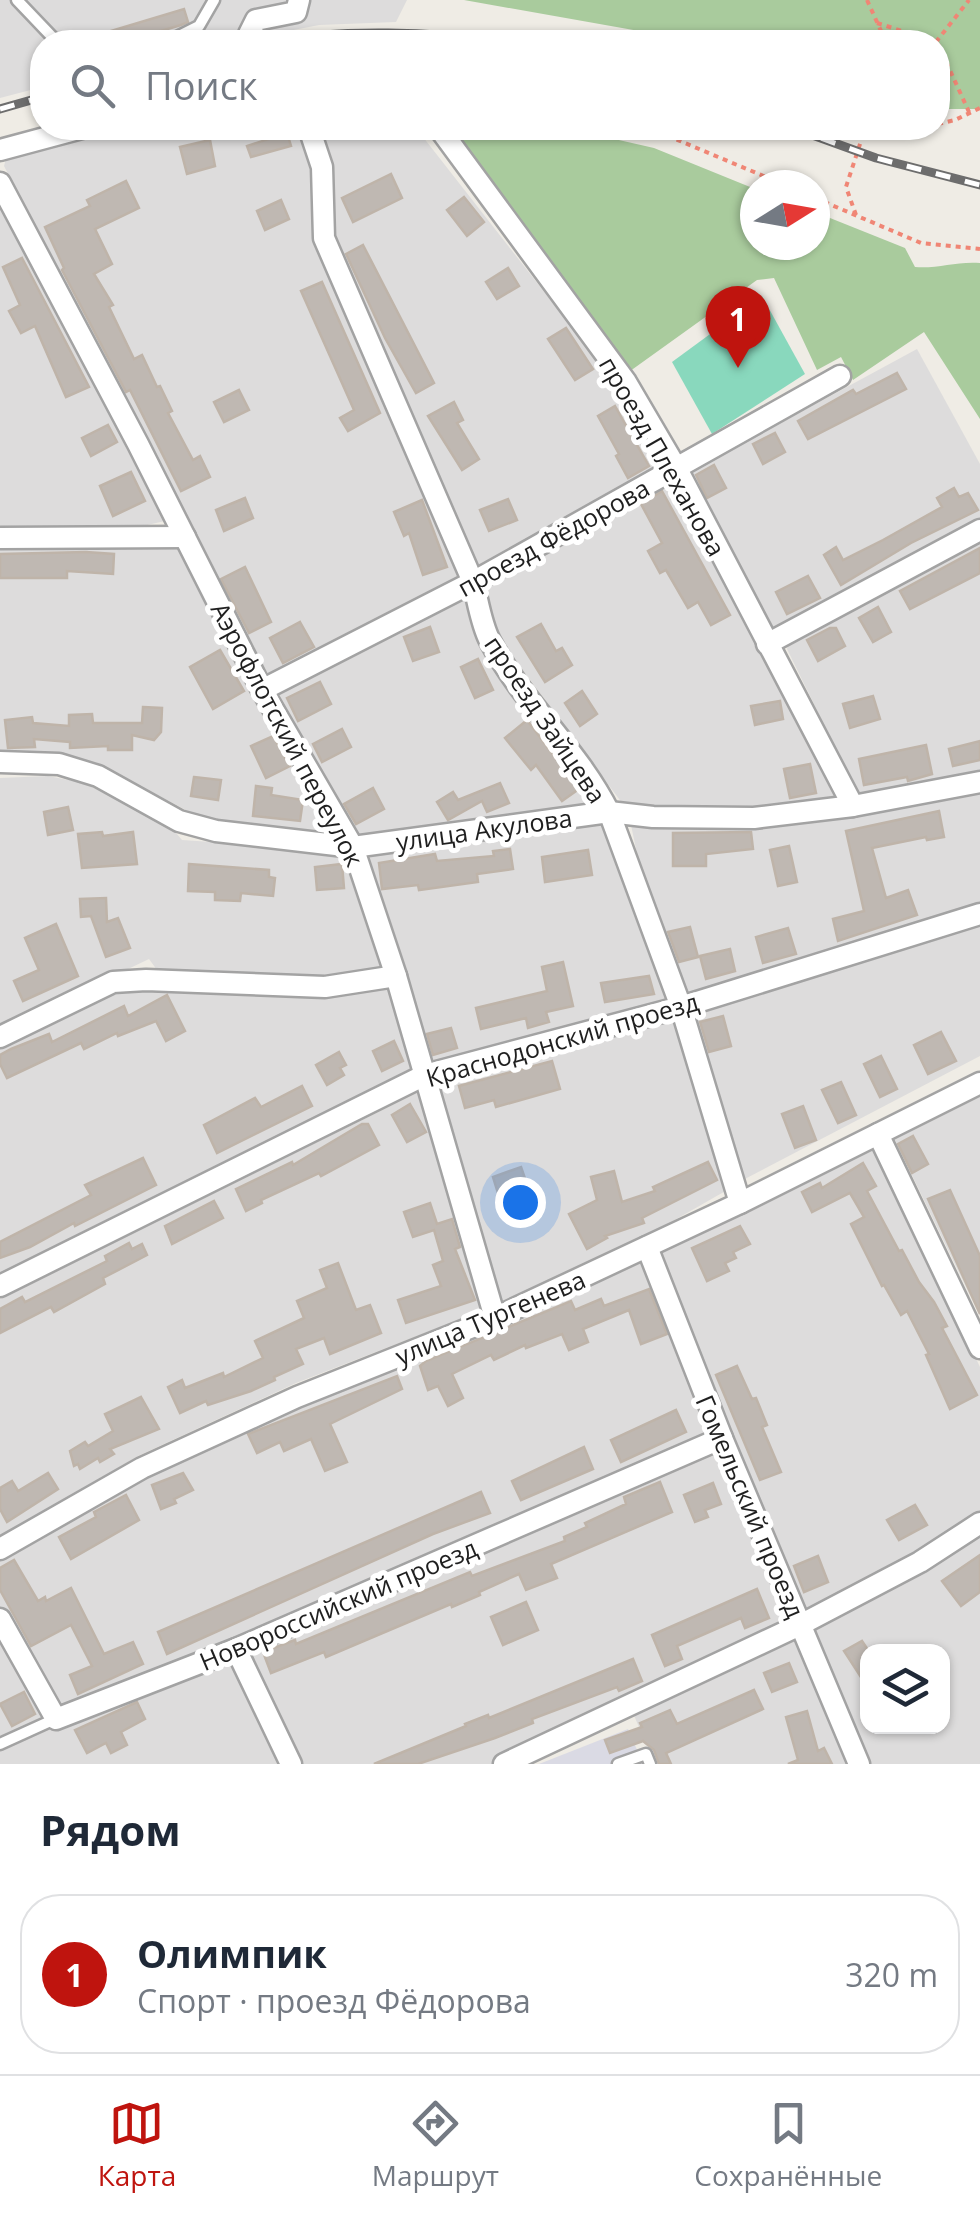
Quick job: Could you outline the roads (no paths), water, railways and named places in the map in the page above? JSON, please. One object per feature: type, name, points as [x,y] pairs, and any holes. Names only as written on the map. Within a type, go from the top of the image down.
[{"type":"street","points":[[251,30],[256,20],[296,12],[299,0]]},
{"type":"street","points":[[0,150],[37,140]]},
{"type":"street","name":"проезд Зайцева","points":[[313,140],[322,168],[324,238],[472,582],[488,638],[523,692],[598,789],[609,812],[681,1007],[740,1203]]},
{"type":"street","name":"проезд Плеханова","points":[[448,140],[626,382],[677,469],[853,806]]},
{"type":"street","name":"Аэрофлотский переулок","points":[[0,183],[262,690],[353,847],[426,1075],[495,1318]]},
{"type":"street","name":"проезд Фёдорова","points":[[262,690],[472,582],[840,376]]},
{"type":"street","points":[[767,644],[980,530]]},
{"type":"street","points":[[0,538],[185,536]]},
{"type":"street","name":"улица Акулова","points":[[0,762],[59,764],[98,776],[179,821],[216,831],[353,847],[609,812],[754,818],[853,806],[980,782]]},
{"type":"street","name":"Краснодонский проезд","points":[[0,1286],[426,1075],[681,1007],[980,914]]},
{"type":"street","points":[[0,1037],[112,982],[325,987],[396,976]]},
{"type":"street","name":"улица Тургенева","points":[[0,1550],[142,1468],[297,1397],[495,1318],[740,1203],[980,1083]]},
{"type":"street","points":[[878,1134],[980,1348]]},
{"type":"street","name":"Гомельский проезд","points":[[647,1247],[722,1438],[860,1764]]},
{"type":"street","name":"Новороссийский проезд","points":[[56,1719],[236,1649],[722,1438]]},
{"type":"street","points":[[506,1764],[800,1625],[920,1562],[980,1523]]},
{"type":"street","points":[[0,1620],[56,1719]]},
{"type":"street","points":[[236,1649],[291,1764]]},
{"type":"lane","points":[[16,0],[45,30]]},
{"type":"lane","points":[[191,30],[199,26],[214,0]]},
{"type":"lane","points":[[0,1744],[56,1719]]},
{"type":"lane","points":[[618,1764],[646,1754],[650,1764]]},
{"type":"railway","points":[[0,109],[30,100]]},
{"type":"railway","points":[[826,140],[876,158],[980,185]]},
{"type":"place","name":"Олимпик","points":[[738,368]]}]
